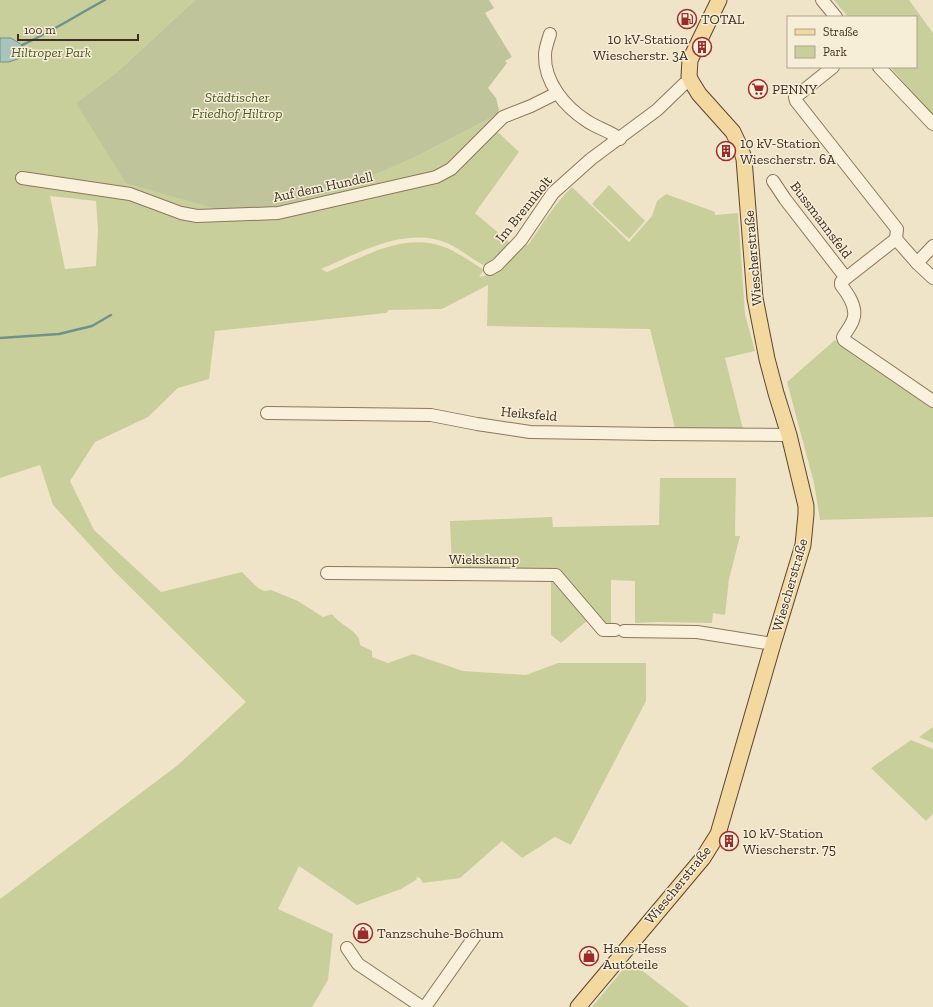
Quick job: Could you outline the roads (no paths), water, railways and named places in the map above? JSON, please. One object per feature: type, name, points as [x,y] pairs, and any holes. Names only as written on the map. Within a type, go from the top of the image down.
[{"type":"main road","points":[[691,82],[689,70],[690,60],[719,0]]},
{"type":"main road","name":"Wiescherstraße","points":[[578,1007],[703,858],[718,834],[803,545],[806,514],[789,435],[776,393],[755,298],[744,159],[733,132],[699,94],[691,82]]},
{"type":"street","points":[[822,0],[835,16]]},
{"type":"street","points":[[550,34],[545,54],[546,68],[548,76],[557,93],[583,118],[620,139]]},
{"type":"street","points":[[832,68],[795,97],[796,101],[897,229],[896,239],[917,264],[933,278]]},
{"type":"street","points":[[880,68],[933,124]]},
{"type":"street","name":"Im Brennholt","points":[[490,269],[497,265],[521,240],[553,193],[591,159],[620,139],[657,110],[684,84],[691,82]]},
{"type":"street","name":"Auf dem Hundell","points":[[22,178],[130,194],[197,216],[278,213],[436,177],[451,169],[503,117],[531,106],[557,93]]},
{"type":"street","name":"Bussmannsfeld","points":[[773,181],[785,199],[846,278]]},
{"type":"street","name":"Bussmannsfeld","points":[[896,239],[841,282],[841,285],[852,302],[854,311],[854,320],[843,337],[844,340],[933,401]]},
{"type":"street","points":[[917,264],[933,246]]},
{"type":"street","name":"Heiksfeld","points":[[267,413],[431,415],[530,432],[789,435]]},
{"type":"street","name":"Wiekskamp","points":[[327,573],[556,575],[603,630],[697,632],[773,644]]},
{"type":"street","points":[[425,1007],[475,936]]},
{"type":"street","points":[[347,948],[358,964],[422,1007]]},
{"type":"water","points":[[0,38],[11,38],[22,45],[26,56],[9,62],[0,62]]},
{"type":"waterway","points":[[22,45],[105,0]]},
{"type":"waterway","points":[[0,338],[59,334],[92,326],[111,315]]},
{"type":"place","name":"TOTAL","points":[[687,19]]},
{"type":"place","name":"10 kV-Station Wiescherstr. 3A","points":[[702,47]]},
{"type":"place","name":"PENNY","points":[[758,89]]},
{"type":"place","name":"10 kV-Station Wiescherstr. 6A","points":[[726,151]]},
{"type":"place","name":"10 kV-Station Wiescherstr. 75","points":[[729,841]]},
{"type":"place","name":"Tanzschuhe-Bochum","points":[[363,933]]},
{"type":"place","name":"Hans Hess Autoteile","points":[[589,956]]},
{"type":"park label","name":"Hiltroper Park","points":[[51,52]]},
{"type":"park label","name":"Städtischer Friedhof Hiltrop","points":[[237,106]]}]
